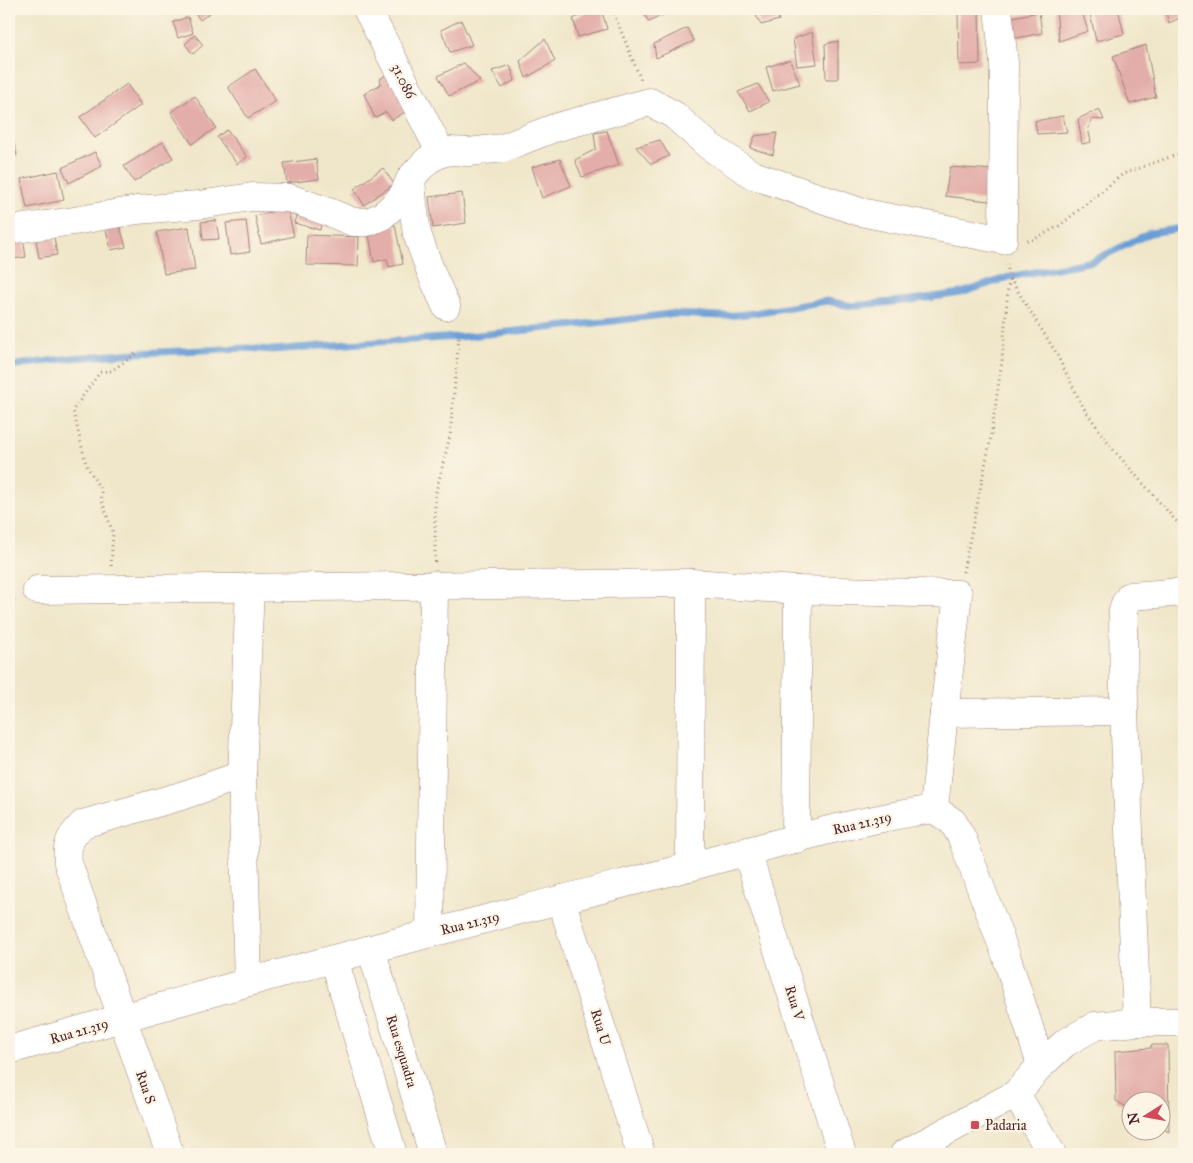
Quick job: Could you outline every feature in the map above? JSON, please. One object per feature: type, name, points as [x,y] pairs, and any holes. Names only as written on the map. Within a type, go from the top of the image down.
[{"type":"street","name":"31.086","points":[[367,9],[441,153]]},
{"type":"street","points":[[9,230],[137,210],[199,206],[252,197],[289,198],[353,222],[368,222],[382,216],[393,206],[402,197],[412,178],[428,160],[441,153],[503,148],[554,128],[650,102],[674,115],[709,146],[753,176],[860,212],[1003,240],[1004,62],[998,9]]},
{"type":"street","points":[[412,178],[417,234],[446,306]]},
{"type":"street","points":[[690,867],[691,583]]},
{"type":"street","points":[[37,590],[691,583],[798,590],[958,594],[934,809],[953,822],[962,838],[1006,955],[1041,1065]]},
{"type":"street","points":[[430,933],[434,585]]},
{"type":"street","points":[[248,982],[242,775],[250,587]]},
{"type":"street","points":[[796,839],[798,590]]},
{"type":"street","points":[[1138,1022],[1124,711],[1123,611],[1130,596],[1184,592]]},
{"type":"street","points":[[944,713],[1124,711]]},
{"type":"street","name":"Rua S","points":[[170,1154],[68,863],[67,852],[69,842],[84,824],[181,796],[242,775]]},
{"type":"street","name":"Rua 21.319","points":[[9,1050],[248,982],[430,933],[796,839],[904,813],[934,809]]},
{"type":"street","name":"Rua V","points":[[747,852],[842,1154]]},
{"type":"street","name":"Rua U","points":[[561,900],[640,1154]]},
{"type":"street","name":"Rua esquadra","points":[[371,949],[433,1154]]},
{"type":"street","points":[[334,959],[393,1154]]},
{"type":"street","points":[[904,1154],[1016,1094],[1041,1065],[1065,1044],[1095,1026],[1138,1022],[1184,1022]]},
{"type":"street","points":[[1016,1094],[1052,1154]]},
{"type":"path","points":[[612,9],[650,102]]},
{"type":"path","points":[[958,594],[991,433],[1002,362],[1009,277],[1003,240],[1033,240],[1059,226],[1124,174],[1184,152]]},
{"type":"path","points":[[1009,277],[1055,351],[1083,407],[1094,424],[1111,448],[1184,530]]},
{"type":"path","points":[[434,585],[435,496],[450,436],[459,337]]},
{"type":"path","points":[[109,589],[113,533],[102,501],[101,492],[86,464],[73,410],[100,372],[111,370],[137,353]]},
{"type":"building","points":[[192,9],[215,9],[200,20]]},
{"type":"building","points":[[593,9],[601,9],[607,29],[578,37],[573,19]]},
{"type":"building","points":[[641,9],[674,9],[649,22]]},
{"type":"building","points":[[753,9],[777,9],[779,20],[761,25]]},
{"type":"building","points":[[958,9],[979,9],[980,64],[959,65]]},
{"type":"building","points":[[1056,9],[1081,9],[1088,31],[1059,41]]},
{"type":"building","points":[[1089,9],[1118,9],[1124,34],[1096,41]]},
{"type":"building","points":[[1165,9],[1184,9],[1184,16],[1169,23]]},
{"type":"building","points":[[1039,12],[1042,33],[1012,39],[1007,18]]},
{"type":"building","points":[[188,17],[193,33],[178,38],[173,22]]},
{"type":"building","points":[[461,20],[472,45],[450,52],[441,30]]},
{"type":"building","points":[[687,28],[694,41],[656,58],[654,44]]},
{"type":"building","points":[[812,32],[817,64],[797,66],[793,39]]},
{"type":"building","points":[[195,35],[203,45],[193,54],[185,44]]},
{"type":"building","points":[[545,39],[555,61],[526,78],[520,61]]},
{"type":"building","points":[[838,41],[838,79],[826,79],[825,44]]},
{"type":"building","points":[[1146,45],[1156,97],[1130,104],[1113,56]]},
{"type":"building","points":[[790,60],[800,84],[773,91],[766,67]]},
{"type":"building","points":[[464,63],[480,81],[449,96],[438,76]]},
{"type":"building","points":[[510,65],[515,80],[502,88],[492,71]]},
{"type":"building","points":[[255,69],[276,101],[248,118],[228,87]]},
{"type":"building","points":[[390,72],[410,109],[392,120],[386,112],[375,118],[364,94],[381,84],[380,79]]},
{"type":"building","points":[[1184,79],[1184,97],[1179,98],[1178,80]]},
{"type":"building","points":[[127,84],[141,105],[95,138],[80,117]]},
{"type":"building","points":[[758,84],[769,102],[750,111],[738,92]]},
{"type":"building","points":[[195,96],[216,128],[192,144],[171,112]]},
{"type":"building","points":[[1099,109],[1104,120],[1093,119],[1088,128],[1091,142],[1082,144],[1078,119]]},
{"type":"building","points":[[1063,116],[1067,132],[1037,134],[1035,121]]},
{"type":"building","points":[[9,127],[17,155],[9,157]]},
{"type":"building","points":[[227,130],[247,157],[237,164],[217,137]]},
{"type":"building","points":[[607,131],[619,165],[582,177],[575,160],[596,149],[594,133]]},
{"type":"building","points":[[777,133],[773,155],[750,148],[755,136]]},
{"type":"building","points":[[660,140],[669,156],[651,164],[636,147]]},
{"type":"building","points":[[163,142],[173,158],[134,182],[124,166]]},
{"type":"building","points":[[95,152],[102,166],[69,183],[62,168]]},
{"type":"building","points":[[316,159],[319,179],[287,183],[284,163]]},
{"type":"building","points":[[560,159],[571,186],[542,198],[532,167]]},
{"type":"building","points":[[950,167],[994,170],[989,201],[945,196]]},
{"type":"building","points":[[383,168],[394,184],[364,205],[354,189]]},
{"type":"building","points":[[58,171],[64,200],[27,208],[21,179]]},
{"type":"building","points":[[462,193],[466,223],[433,228],[429,197]]},
{"type":"building","points":[[287,208],[294,236],[261,244],[255,216]]},
{"type":"building","points":[[298,209],[323,216],[320,230],[294,223]]},
{"type":"building","points":[[216,220],[219,239],[203,240],[201,222]]},
{"type":"building","points":[[246,221],[250,252],[230,255],[226,223]]},
{"type":"building","points":[[119,223],[126,247],[111,250],[105,226]]},
{"type":"building","points":[[395,225],[403,264],[389,267],[387,259],[374,262],[368,230]]},
{"type":"building","points":[[189,227],[195,270],[164,274],[157,232]]},
{"type":"building","points":[[307,235],[359,237],[358,266],[306,265]]},
{"type":"building","points":[[54,237],[57,255],[39,258],[36,240]]},
{"type":"building","points":[[23,238],[26,257],[13,259],[10,240]]},
{"type":"building","points":[[1151,1045],[1168,1045],[1169,1090],[1120,1090],[1120,1103],[1116,1101],[1115,1051],[1151,1048]]},
{"type":"waterway","points":[[9,366],[72,358],[137,353],[248,348],[273,350],[459,337],[669,314],[724,316],[827,301],[852,306],[911,300],[961,293],[1009,277],[1093,261],[1150,233],[1184,228]]},
{"type":"place","name":"Padaria","points":[[975,1125]]}]
